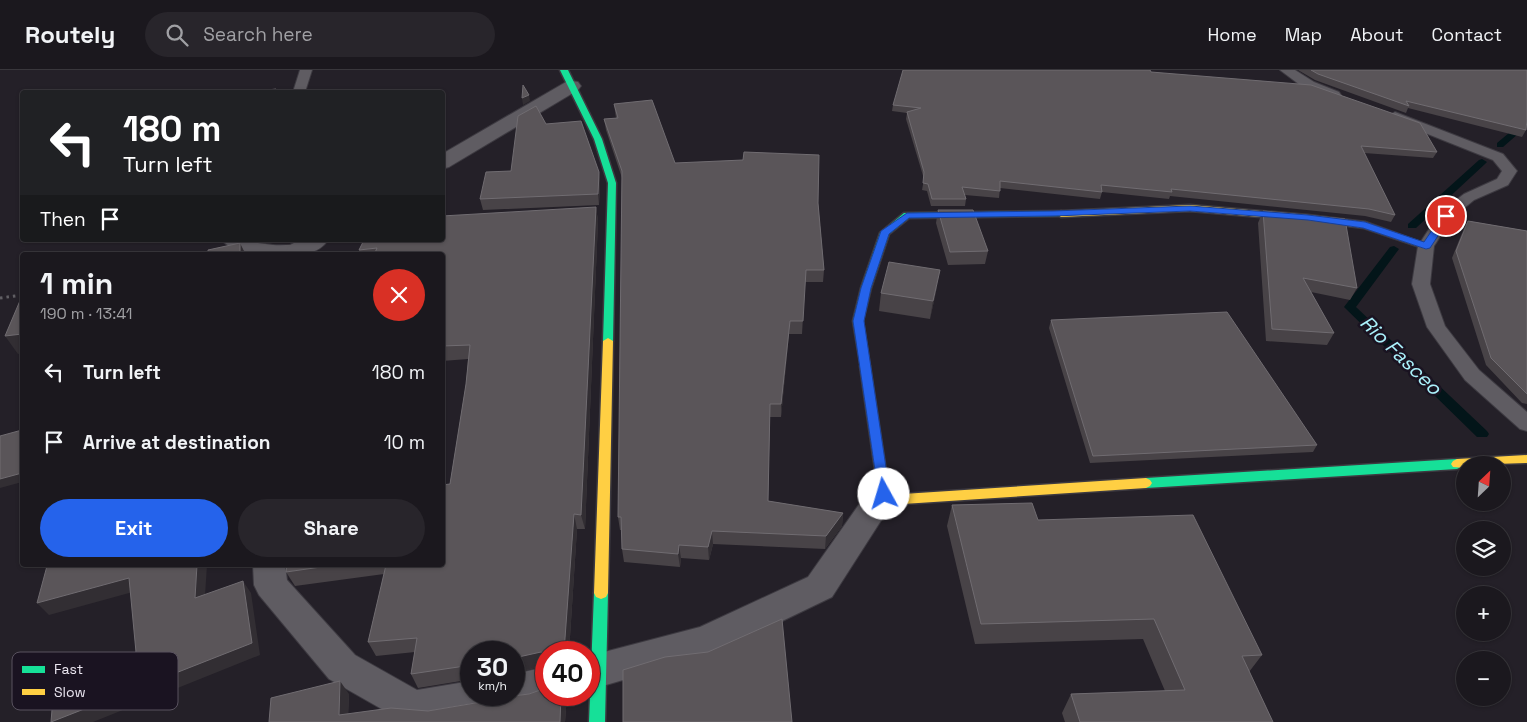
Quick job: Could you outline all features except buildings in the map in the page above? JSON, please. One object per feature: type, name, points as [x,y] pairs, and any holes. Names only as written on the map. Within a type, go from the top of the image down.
[{"type":"street","points":[[445,161],[568,78],[607,158],[612,183],[601,214],[594,641]]},
{"type":"street","points":[[600,670],[706,641],[820,587],[884,494],[858,321],[866,288],[885,233],[907,215],[1053,214],[1190,208],[1365,225],[1426,246]]},
{"type":"street","points":[[884,494],[903,499],[1527,459]]},
{"type":"street","points":[[270,567],[271,585],[342,667],[414,708],[460,700]]},
{"type":"street","points":[[596,706],[597,722]]},
{"type":"lane","points":[[301,90],[306,70]]},
{"type":"lane","points":[[1286,70],[1309,85],[1350,101]]},
{"type":"lane","points":[[1378,110],[1425,126],[1498,157],[1510,171],[1503,182],[1469,197],[1446,216],[1426,246],[1421,284],[1436,327],[1472,375],[1527,424]]},
{"type":"lane","points":[[233,242],[273,250],[303,248]]},
{"type":"path","points":[[0,298],[20,295]]},
{"type":"waterway","name":"Rio Fasceo","points":[[1500,145],[1527,121]]},
{"type":"waterway","name":"Rio Fasceo","points":[[1412,226],[1482,162]]},
{"type":"waterway","name":"Rio Fasceo","points":[[1394,249],[1350,307],[1482,434]]},
{"type":"traffic: fast","points":[[564,70],[598,139],[612,183],[608,341]]},
{"type":"traffic: fast","points":[[865,366],[858,321],[866,288],[885,233],[907,215],[1061,214]]},
{"type":"traffic: fast","points":[[1146,483],[1456,464]]},
{"type":"traffic: fast","points":[[597,722],[601,593]]},
{"type":"traffic: slow","points":[[1061,214],[1190,208],[1308,218],[1365,225],[1426,246]]},
{"type":"traffic: slow","points":[[601,593],[608,341]]},
{"type":"traffic: slow","points":[[865,366],[883,494],[903,499],[1146,483]]},
{"type":"traffic: slow","points":[[1511,460],[1527,459]]},
{"type":"route","points":[[884,494],[858,321],[866,288],[885,233],[907,215],[1053,214],[1190,208],[1365,225],[1426,246],[1446,216]]}]
